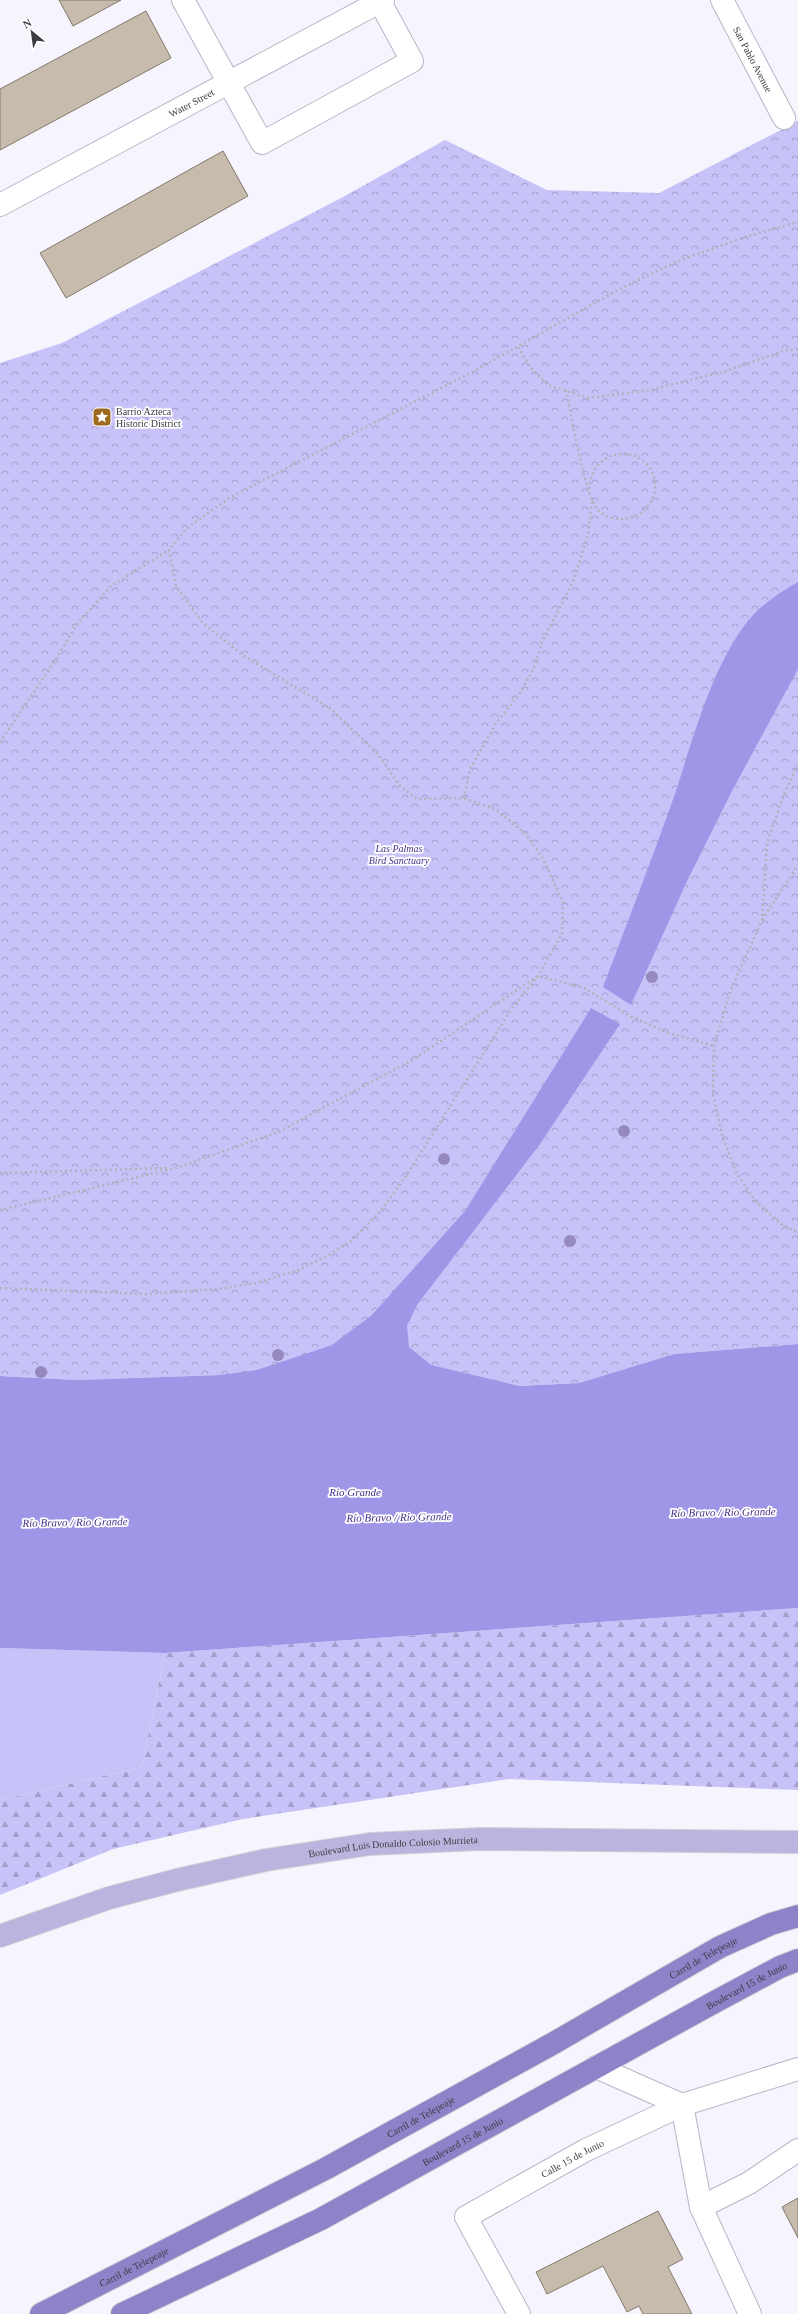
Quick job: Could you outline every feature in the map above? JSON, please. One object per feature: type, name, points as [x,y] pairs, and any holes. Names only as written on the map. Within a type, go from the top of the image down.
[{"type":"highway","name":"Carril de Telepeaje","points":[[41,2314],[325,2169],[552,2044],[720,1947],[771,1924],[798,1916]]},
{"type":"highway","name":"Boulevard 15 de Junio","points":[[122,2314],[321,2219],[711,2004],[780,1967],[798,1960]]},
{"type":"main road","name":"Boulevard Luis Donaldo Colosio Murrieta","points":[[0,1936],[109,1898],[176,1880],[266,1860],[370,1844],[480,1839],[798,1842]]},
{"type":"street","points":[[183,0],[228,84],[262,143],[412,61],[382,1]]},
{"type":"street","name":"San Pablo Avenue","points":[[722,0],[784,118]]},
{"type":"street","name":"Water Street","points":[[0,205],[382,1]]},
{"type":"street","points":[[596,2067],[682,2105],[701,2207],[750,2314]]},
{"type":"street","name":"Calle 15 de Junio","points":[[520,2314],[466,2217],[586,2150],[682,2105],[798,2069]]},
{"type":"street","points":[[701,2207],[749,2183],[798,2150]]},
{"type":"path","points":[[0,742],[53,664],[77,624],[111,586],[169,550],[186,529],[229,498],[474,372],[618,290],[676,262],[745,237],[798,222]]},
{"type":"path","points":[[518,347],[530,367],[548,385],[589,398],[650,390],[726,372],[783,351],[798,349]]},
{"type":"path","points":[[566,390],[589,491],[592,501],[598,510],[607,516],[628,519],[639,515],[647,508],[653,499],[655,488],[654,477],[649,467],[641,459],[631,454],[620,454],[600,461],[589,480],[589,491]]},
{"type":"path","points":[[464,798],[470,769],[496,723],[520,693],[534,668],[542,642],[573,582],[588,536],[592,501]]},
{"type":"path","points":[[0,1288],[147,1294],[218,1289],[256,1283],[299,1270],[327,1256],[351,1241],[380,1212],[408,1173],[512,1008],[538,976],[562,934],[564,902],[542,857],[525,833],[495,809],[464,798],[417,799],[400,786],[378,754],[331,708],[241,654],[202,622],[176,586],[169,550]]},
{"type":"path","points":[[762,920],[767,844],[784,794],[798,765]]},
{"type":"path","points":[[798,865],[762,920],[730,992],[714,1046],[713,1094],[722,1135],[736,1172],[755,1201],[781,1224],[798,1233]]},
{"type":"path","points":[[0,1210],[176,1168],[278,1132],[414,1059],[538,976],[584,988],[632,1017],[669,1033],[714,1046]]},
{"type":"path","points":[[0,1173],[176,1168]]},
{"type":"green space","name":"Las Palmas Bird Sanctuary","points":[[798,121],[798,1344],[674,1354],[579,1383],[519,1386],[220,1375],[77,1380],[0,1376],[0,363],[62,343],[343,197],[445,140],[547,190],[659,193]]},
{"type":"green space","points":[[798,1608],[798,1790],[509,1779],[243,1819],[113,1849],[0,1895],[0,1800],[142,1767],[165,1653]]},
{"type":"green space","points":[[0,1648],[165,1653],[142,1767],[0,1800]]},
{"type":"water","points":[[798,582],[798,669],[732,791],[688,879],[631,1005],[603,987],[675,794],[712,685],[721,664],[744,626],[769,601]]},
{"type":"water","name":"Rio Grande","points":[[591,1008],[620,1024],[540,1144],[417,1305],[407,1326],[409,1347],[431,1365],[519,1386],[579,1383],[674,1354],[798,1344],[798,1608],[165,1653],[0,1648],[0,1376],[77,1380],[220,1375],[257,1370],[332,1345],[372,1315],[465,1211]]},
{"type":"building","points":[[59,0],[121,0],[73,26]]},
{"type":"building","points":[[146,11],[171,58],[0,150],[0,89]]},
{"type":"building","points":[[223,151],[248,196],[66,298],[40,253]]},
{"type":"building","points":[[798,2198],[798,2238],[782,2207]]},
{"type":"building","points":[[658,2211],[683,2259],[668,2267],[692,2314],[643,2314],[639,2306],[627,2312],[603,2266],[547,2294],[536,2272]]},
{"type":"place","name":"Barrio Azteca Historic District","points":[[102,417]]},
{"type":"water label","name":"Río Bravo / Rio Grande","points":[[723,1512]]},
{"type":"water label","name":"Río Bravo / Rio Grande","points":[[399,1517]]},
{"type":"water label","name":"Río Bravo / Rio Grande","points":[[75,1522]]}]
